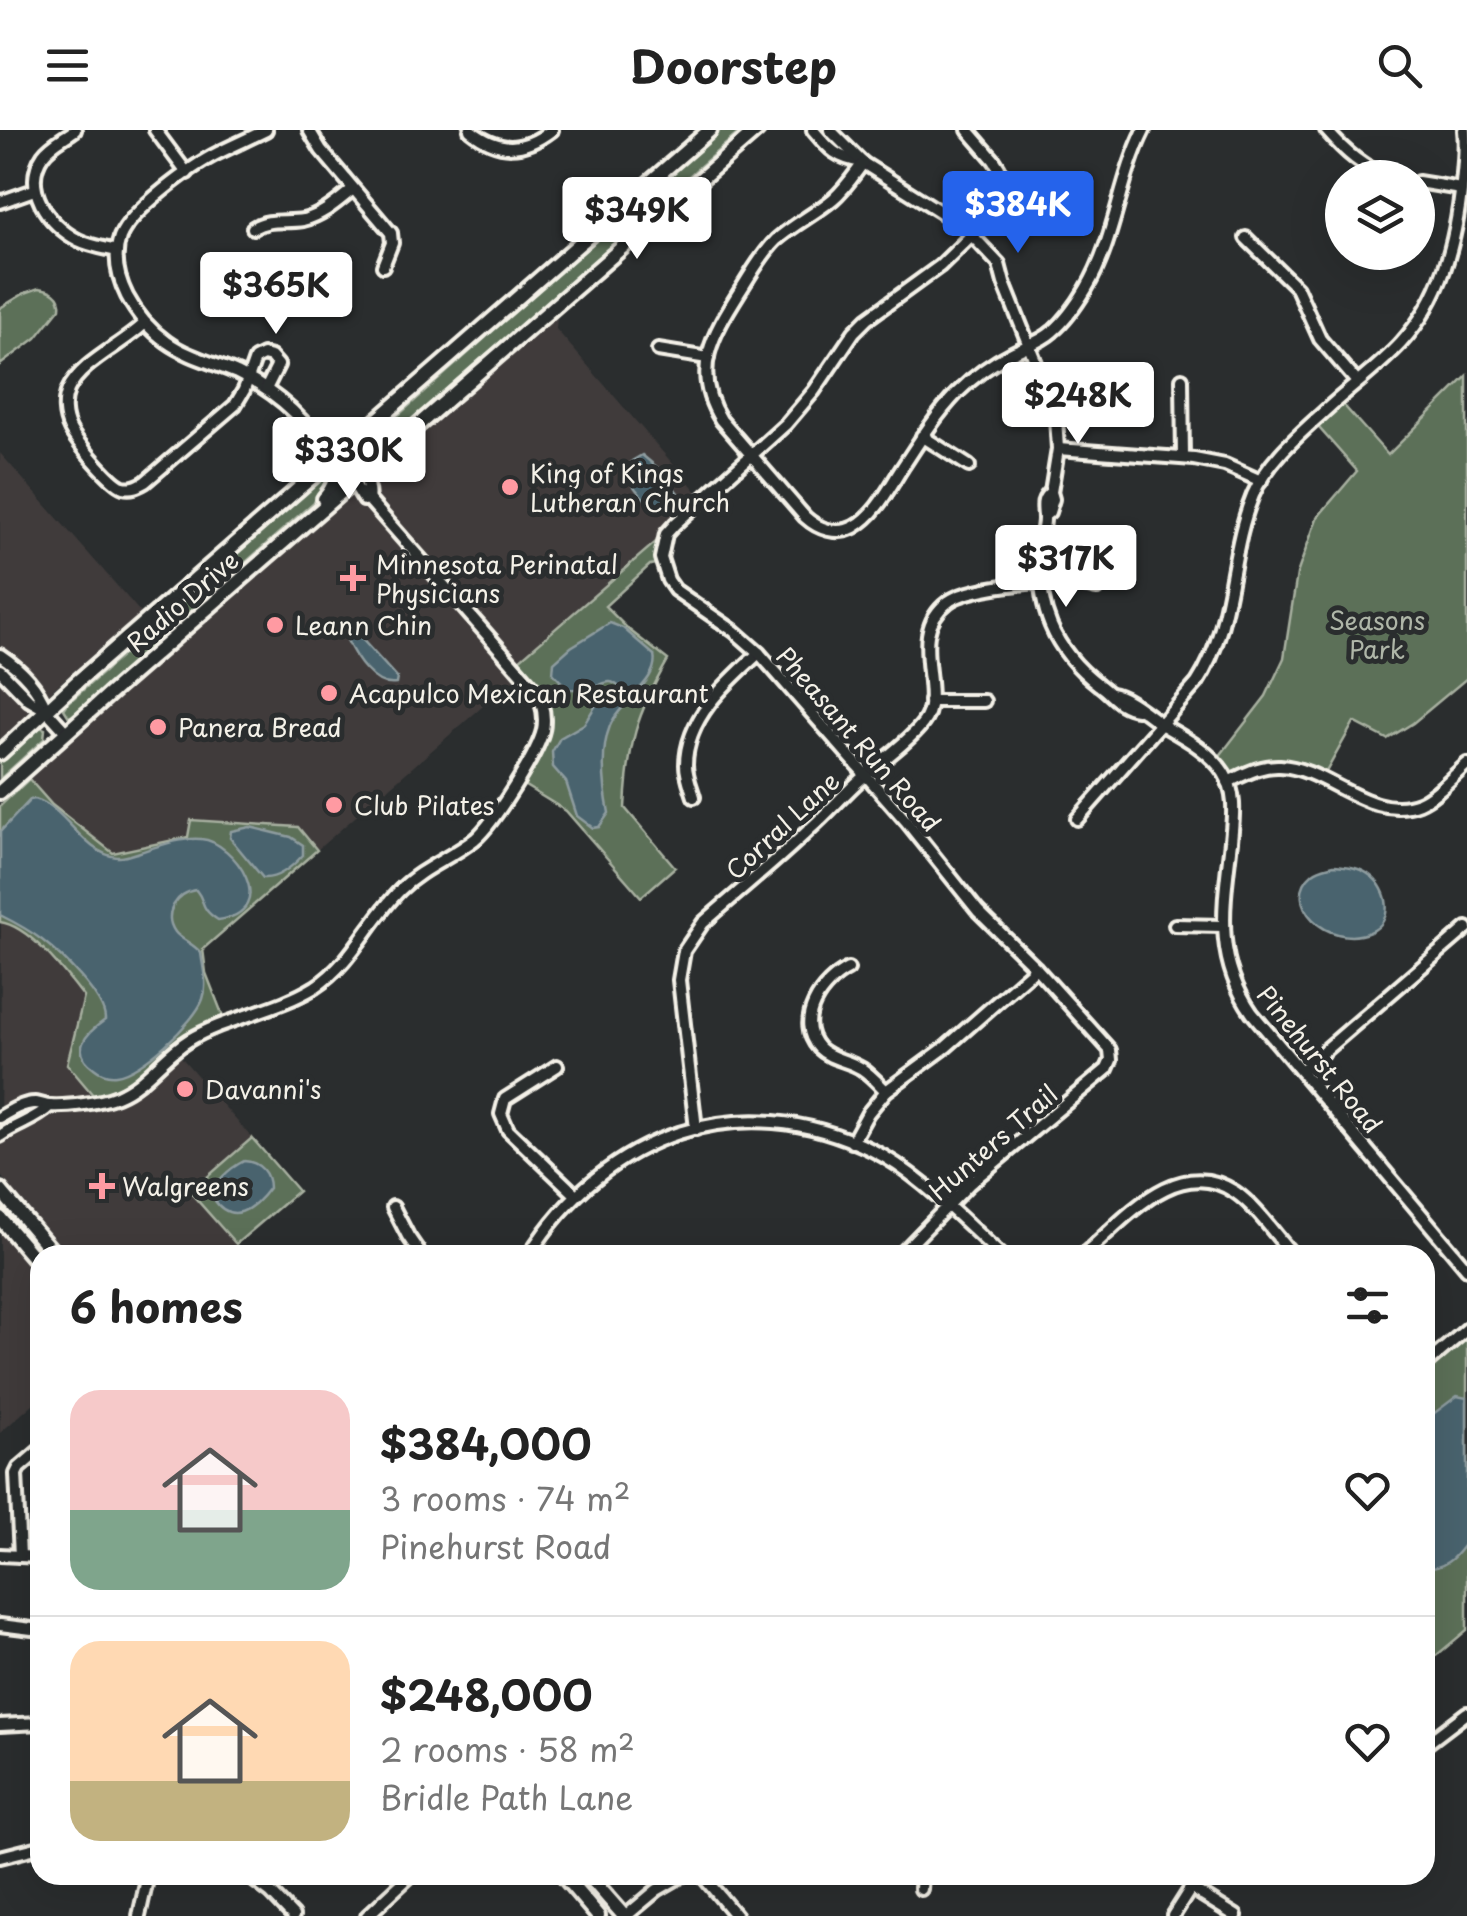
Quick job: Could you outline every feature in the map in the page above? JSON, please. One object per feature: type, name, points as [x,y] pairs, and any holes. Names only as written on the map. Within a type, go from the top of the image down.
[{"type":"main road","name":"Radio Drive","points":[[0,753],[710,130]]},
{"type":"main road","name":"Radio Drive","points":[[0,792],[757,130]]},
{"type":"main road","points":[[353,482],[352,454],[385,413]]},
{"type":"main road","points":[[299,529],[334,486],[336,474],[331,460]]},
{"type":"main road","points":[[0,1190],[47,1245]]},
{"type":"main road","points":[[0,1218],[30,1253]]},
{"type":"main road","points":[[572,1885],[598,1916]]},
{"type":"main road","points":[[597,1885],[625,1916]]},
{"type":"street","points":[[75,130],[43,156],[34,190],[47,214],[68,234],[81,242],[117,251]]},
{"type":"street","points":[[155,130],[187,173]]},
{"type":"street","points":[[266,130],[217,153],[138,212],[127,224],[117,251],[117,268],[122,286],[145,324],[178,349],[248,380],[290,407],[331,460]]},
{"type":"street","points":[[308,130],[391,233],[392,243],[382,266]]},
{"type":"street","points":[[470,130],[490,144],[508,148],[528,145],[552,130]]},
{"type":"street","points":[[812,130],[844,160],[863,162]]},
{"type":"street","points":[[830,130],[863,162],[963,226],[988,252],[1004,283],[1038,368],[1039,380],[1052,402],[1058,432],[1051,492],[1045,496],[1041,510],[1041,583],[1044,607],[1057,641],[1076,666],[1112,694],[1120,695],[1212,758],[1228,782],[1254,770],[1281,766],[1298,769],[1370,801],[1404,806],[1421,802],[1467,764]]},
{"type":"street","name":"Pheasant Run Road","points":[[968,130],[994,160],[1002,180],[990,213],[940,266],[867,318],[800,409],[668,532],[661,558],[675,590],[734,631],[759,654],[906,821],[960,891],[1110,1050],[1112,1060]]},
{"type":"street","points":[[863,162],[846,187],[772,244],[759,260],[711,340],[708,358],[708,389],[713,408],[812,523],[844,531],[864,520],[876,507],[922,436],[970,381],[988,366],[1054,331],[1067,316],[1092,278],[1144,130]]},
{"type":"street","points":[[1326,130],[1355,160]]},
{"type":"street","points":[[1077,818],[1210,664],[1254,492],[1274,462],[1292,441],[1400,344],[1431,302],[1450,253],[1466,148],[1464,130]]},
{"type":"street","points":[[508,148],[508,162]]},
{"type":"street","points":[[1435,185],[1461,189]]},
{"type":"street","points":[[253,228],[263,222],[290,222],[316,216],[353,189]]},
{"type":"street","points":[[0,202],[34,190]]},
{"type":"street","points":[[1246,238],[1297,288],[1320,339],[1357,382]]},
{"type":"street","points":[[145,324],[81,372],[70,386],[65,402],[74,435],[122,486],[134,488],[146,482],[235,404],[255,359],[263,354],[278,366],[266,390]]},
{"type":"street","points":[[658,350],[708,358]]},
{"type":"street","points":[[1182,379],[1183,458]]},
{"type":"street","points":[[922,436],[969,466]]},
{"type":"street","points":[[1058,449],[1183,458],[1225,466],[1261,481]]},
{"type":"street","points":[[368,469],[368,500]]},
{"type":"street","points":[[0,1117],[34,1103],[50,1106],[100,1102],[120,1095],[192,1039],[304,993],[324,980],[352,952],[401,888],[490,825],[536,745],[544,720],[533,687],[364,500],[353,482]]},
{"type":"street","points":[[984,701],[930,700],[928,635],[934,616],[946,602],[982,589],[1041,583],[1066,582],[1097,588]]},
{"type":"street","points":[[694,796],[686,766],[702,713],[716,694],[759,654]]},
{"type":"street","points":[[0,655],[39,690],[46,710]]},
{"type":"street","points":[[0,670],[66,732]]},
{"type":"street","name":"Corral Lane","points":[[696,1129],[678,980],[684,951],[703,923],[920,726],[930,700]]},
{"type":"street","name":"Pinehurst Road","points":[[1228,782],[1234,797],[1223,926],[1228,964],[1242,999],[1467,1269]]},
{"type":"street","points":[[1175,925],[1223,926]]},
{"type":"street","points":[[1301,1071],[1467,928]]},
{"type":"street","points":[[852,1142],[886,1091],[946,1047],[1036,968]]},
{"type":"street","points":[[848,969],[819,993],[813,1006],[812,1033],[822,1051],[863,1070],[886,1091]]},
{"type":"street","name":"Hunters Trail","points":[[910,1245],[969,1184],[1107,1070],[1112,1060]]},
{"type":"street","points":[[556,1066],[505,1099],[500,1114],[508,1130],[576,1194]]},
{"type":"street","points":[[0,1136],[40,1116],[50,1106]]},
{"type":"street","points":[[535,1245],[576,1194],[630,1152],[666,1136],[722,1123],[775,1122],[852,1142],[890,1160],[990,1245]]},
{"type":"street","points":[[1200,1164],[1201,1178]]},
{"type":"street","points":[[1094,1245],[1152,1195],[1170,1185],[1201,1178],[1237,1193],[1284,1245]]},
{"type":"street","points":[[393,1207],[414,1245]]},
{"type":"street","points":[[1435,1356],[1467,1329]]},
{"type":"street","points":[[20,1556],[16,1474],[30,1460]]},
{"type":"street","points":[[0,1555],[30,1556]]},
{"type":"street","points":[[0,1625],[30,1629]]},
{"type":"street","points":[[1435,1737],[1467,1713]]},
{"type":"street","points":[[0,1725],[30,1724]]},
{"type":"street","points":[[0,1857],[30,1850]]},
{"type":"street","points":[[138,1916],[146,1885]]},
{"type":"street","points":[[260,1885],[292,1916]]},
{"type":"street","points":[[367,1916],[400,1885]]},
{"type":"street","points":[[625,1916],[666,1885]]},
{"type":"street","points":[[710,1885],[736,1916]]},
{"type":"street","points":[[921,1885],[921,1890]]},
{"type":"street","points":[[1172,1916],[1193,1885]]},
{"type":"street","points":[[1191,1888],[1236,1916]]},
{"type":"shaded area","points":[[561,312],[556,329],[699,494],[667,523],[657,541],[520,659],[527,668],[317,850],[297,827],[192,820],[189,837],[113,853],[52,805],[29,779]]},
{"type":"shaded area","points":[[0,453],[141,613],[0,740]]},
{"type":"shaded area","points":[[1,921],[12,924],[53,958],[85,997],[68,1064],[175,1050],[298,1191],[235,1245],[60,1245],[0,1175]]},
{"type":"shaded area","points":[[0,1230],[30,1266],[30,1407],[0,1433]]},
{"type":"green space","points":[[719,130],[742,130],[355,468],[366,444],[512,310]]},
{"type":"green space","points":[[39,288],[54,294],[60,308],[36,338],[0,365],[0,308]]},
{"type":"green space","name":"Seasons Park","points":[[1467,376],[1467,678],[1413,723],[1387,739],[1354,722],[1322,779],[1281,766],[1228,782],[1215,762],[1266,696],[1284,658],[1297,574],[1317,518],[1357,471],[1313,421],[1338,399],[1388,455]]},
{"type":"green space","points":[[329,471],[328,484],[314,502],[203,604],[69,717],[64,709],[68,703]]},
{"type":"green space","points":[[657,541],[656,564],[650,565],[605,606],[668,660],[648,697],[636,731],[625,808],[675,867],[641,897],[566,811],[517,781],[543,728],[533,687],[536,679],[519,660]]},
{"type":"green space","points":[[37,726],[45,729],[44,739],[0,779],[0,762]]},
{"type":"green space","points":[[29,779],[52,805],[113,853],[188,837],[191,820],[298,827],[317,850],[203,949],[206,973],[226,1024],[208,1031],[143,1080],[99,1102],[67,1064],[84,997],[35,941],[0,922],[0,806]]},
{"type":"green space","points":[[252,1138],[298,1191],[236,1244],[190,1192]]},
{"type":"green space","points":[[1467,1329],[1467,1630],[1435,1657],[1435,1356]]},
{"type":"water","points":[[642,455],[678,493],[665,508],[659,510],[649,503],[626,473],[632,461]]},
{"type":"water","points":[[610,623],[623,628],[654,655],[654,664],[651,674],[610,726],[604,758],[609,813],[599,827],[593,828],[577,816],[566,782],[553,767],[552,752],[560,738],[584,724],[596,705],[620,688],[610,682],[589,689],[568,689],[553,673],[554,662],[571,647]]},
{"type":"water","points":[[353,635],[360,637],[397,678],[396,684],[380,681],[366,670],[347,640]]},
{"type":"water","points":[[35,799],[56,811],[105,854],[123,857],[178,841],[201,839],[227,851],[246,877],[247,904],[237,914],[218,920],[205,908],[196,890],[173,905],[170,918],[175,932],[201,953],[203,999],[166,1045],[126,1072],[107,1075],[96,1070],[83,1055],[83,1043],[105,1020],[98,1000],[81,977],[50,947],[0,915],[0,832]]},
{"type":"water","points":[[250,827],[291,837],[303,845],[303,855],[280,874],[263,878],[230,838],[231,831]]},
{"type":"water","points":[[1334,865],[1362,871],[1382,889],[1386,913],[1370,932],[1339,934],[1325,929],[1305,909],[1304,884],[1315,871]]},
{"type":"water","points":[[244,1161],[262,1169],[269,1188],[249,1208],[234,1213],[220,1207],[213,1198],[214,1192],[223,1176]]},
{"type":"water","points":[[1457,1396],[1467,1398],[1467,1541],[1448,1562],[1435,1568],[1435,1412]]},
{"type":"place","name":"King of Kings Lutheran Church","points":[[510,487]]},
{"type":"place","name":"Minnesota Perinatal Physicians","points":[[353,578]]},
{"type":"place","name":"Leann Chin","points":[[275,625]]},
{"type":"place","name":"Acapulco Mexican Restaurant","points":[[329,693]]},
{"type":"place","name":"Panera Bread","points":[[158,727]]},
{"type":"place","name":"Club Pilates","points":[[334,805]]},
{"type":"place","name":"Davanni's","points":[[185,1089]]},
{"type":"place","name":"Walgreens","points":[[102,1186]]}]
